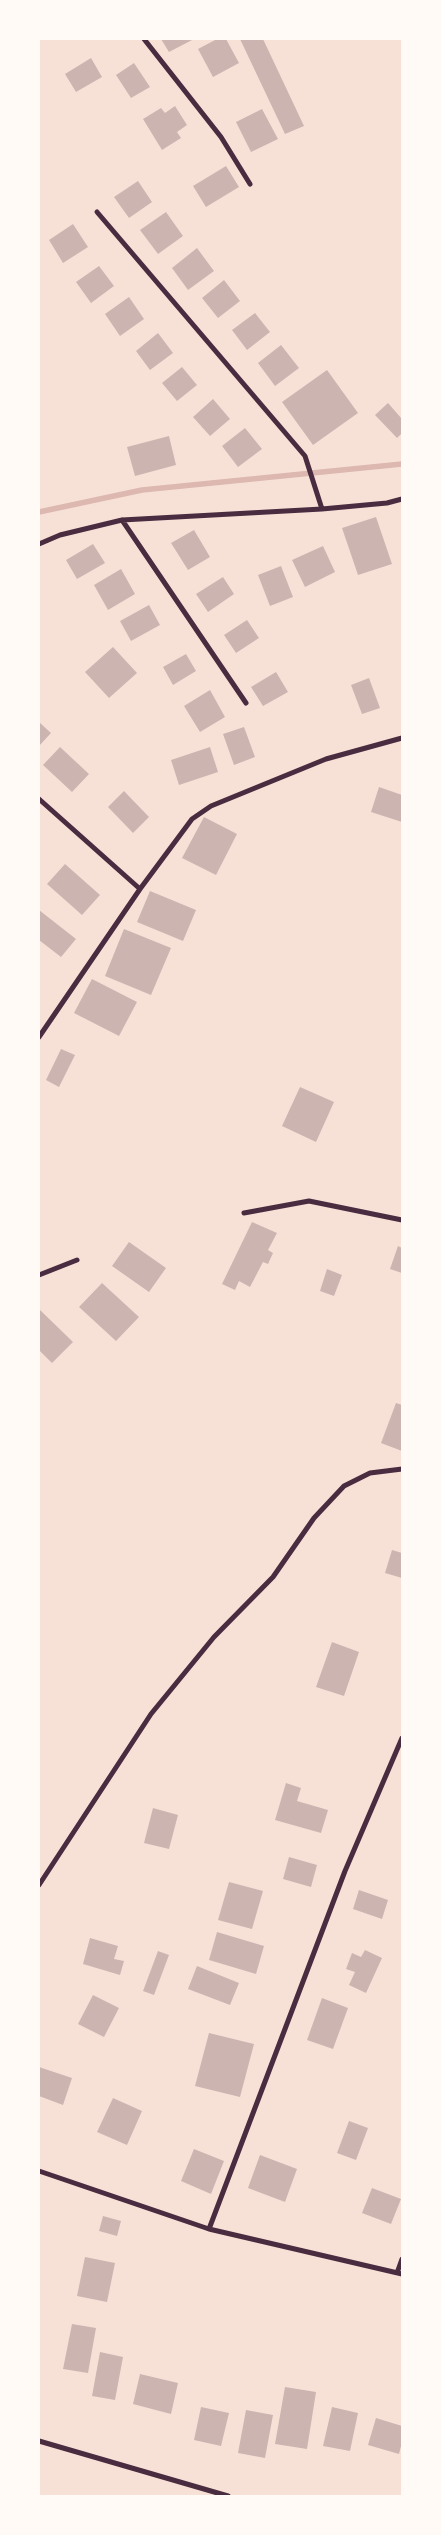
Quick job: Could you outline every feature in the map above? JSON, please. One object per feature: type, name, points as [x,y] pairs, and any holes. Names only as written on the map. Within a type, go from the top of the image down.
[{"type":"street","points":[[144,39],[221,138],[250,184]]},
{"type":"street","points":[[97,212],[305,456],[322,509]]},
{"type":"street","points":[[39,544],[60,535],[122,520],[322,509],[388,503],[402,499]]},
{"type":"street","points":[[122,520],[246,703]]},
{"type":"street","points":[[39,1037],[140,889],[192,819],[202,811],[326,759],[402,738]]},
{"type":"street","points":[[39,799],[140,889]]},
{"type":"street","points":[[244,1212],[309,1201],[402,1220]]},
{"type":"street","points":[[39,1275],[77,1260]]},
{"type":"street","points":[[39,1884],[151,1714],[214,1637],[273,1577],[314,1518],[344,1486],[370,1473],[402,1469]]},
{"type":"street","points":[[209,2229],[345,1871],[402,1738]]},
{"type":"street","points":[[39,2171],[209,2229],[400,2274],[402,2259]]},
{"type":"street","points":[[39,2441],[228,2496]]},
{"type":"building","points":[[161,39],[194,39],[169,52]]},
{"type":"building","points":[[217,39],[226,39],[239,63],[213,77],[198,49]]},
{"type":"building","points":[[240,39],[263,39],[304,126],[285,134]]},
{"type":"building","points":[[91,58],[102,77],[76,92],[65,74]]},
{"type":"building","points":[[134,63],[150,87],[131,98],[116,75]]},
{"type":"building","points":[[175,106],[187,125],[177,132],[181,138],[162,150],[143,119],[161,108],[165,113]]},
{"type":"building","points":[[262,109],[278,139],[251,152],[236,122]]},
{"type":"building","points":[[226,166],[239,187],[206,207],[193,186]]},
{"type":"building","points":[[138,181],[152,202],[129,218],[114,197]]},
{"type":"building","points":[[166,212],[183,236],[158,254],[140,230]]},
{"type":"building","points":[[73,224],[88,247],[63,263],[49,240]]},
{"type":"building","points":[[197,248],[214,271],[188,290],[172,268]]},
{"type":"building","points":[[99,266],[114,286],[91,303],[76,282]]},
{"type":"building","points":[[224,280],[240,301],[218,318],[202,298]]},
{"type":"building","points":[[129,297],[144,319],[120,336],[105,314]]},
{"type":"building","points":[[255,313],[270,332],[247,350],[232,330]]},
{"type":"building","points":[[158,333],[173,353],[150,370],[136,351]]},
{"type":"building","points":[[281,345],[299,368],[275,386],[258,363]]},
{"type":"building","points":[[182,367],[197,385],[177,401],[162,383]]},
{"type":"building","points":[[327,370],[358,413],[313,445],[282,402]]},
{"type":"building","points":[[213,399],[230,419],[210,436],[193,417]]},
{"type":"building","points":[[388,403],[402,419],[402,433],[397,438],[375,415]]},
{"type":"building","points":[[245,428],[262,449],[238,467],[222,446]]},
{"type":"building","points":[[169,436],[176,465],[135,476],[127,447]]},
{"type":"building","points":[[376,517],[392,564],[358,575],[342,528]]},
{"type":"building","points":[[194,530],[210,557],[188,570],[171,543]]},
{"type":"building","points":[[93,544],[105,563],[77,579],[66,560]]},
{"type":"building","points":[[323,546],[335,572],[305,587],[292,560]]},
{"type":"building","points":[[281,566],[293,597],[270,606],[258,575]]},
{"type":"building","points":[[121,569],[135,594],[108,610],[94,585]]},
{"type":"building","points":[[223,577],[234,594],[208,612],[196,594]]},
{"type":"building","points":[[149,605],[160,625],[131,641],[120,621]]},
{"type":"building","points":[[247,620],[259,638],[236,653],[224,635]]},
{"type":"building","points":[[113,647],[137,673],[109,698],[85,672]]},
{"type":"building","points":[[186,654],[196,671],[173,685],[163,667]]},
{"type":"building","points":[[276,672],[288,692],[263,706],[251,687]]},
{"type":"building","points":[[369,678],[380,708],[362,714],[351,685]]},
{"type":"building","points":[[210,690],[225,717],[200,732],[184,706]]},
{"type":"building","points":[[39,722],[51,733],[39,746]]},
{"type":"building","points":[[244,727],[255,757],[234,765],[223,734]]},
{"type":"building","points":[[60,747],[89,774],[72,792],[43,765]]},
{"type":"building","points":[[210,747],[218,772],[179,785],[171,760]]},
{"type":"building","points":[[379,787],[402,795],[402,822],[371,812]]},
{"type":"building","points":[[124,791],[149,817],[133,833],[108,807]]},
{"type":"building","points":[[204,817],[237,834],[216,875],[182,858]]},
{"type":"building","points":[[65,864],[100,895],[82,915],[47,884]]},
{"type":"building","points":[[150,891],[196,910],[183,941],[137,922]]},
{"type":"building","points":[[39,910],[76,939],[61,957],[39,940]]},
{"type":"building","points":[[124,929],[171,948],[151,995],[105,976]]},
{"type":"building","points":[[92,979],[137,1002],[119,1036],[74,1013]]},
{"type":"building","points":[[61,1049],[75,1055],[59,1087],[46,1080]]},
{"type":"building","points":[[300,1087],[334,1102],[316,1142],[282,1126]]},
{"type":"building","points":[[252,1222],[277,1233],[268,1250],[273,1253],[268,1264],[263,1262],[250,1287],[239,1281],[235,1290],[222,1284]]},
{"type":"building","points":[[129,1242],[166,1268],[149,1292],[112,1266]]},
{"type":"building","points":[[398,1246],[402,1248],[402,1273],[390,1269]]},
{"type":"building","points":[[327,1269],[342,1275],[334,1296],[320,1291]]},
{"type":"building","points":[[102,1283],[139,1317],[116,1341],[79,1307]]},
{"type":"building","points":[[40,1310],[73,1342],[52,1363],[39,1350]]},
{"type":"building","points":[[396,1403],[402,1405],[402,1451],[381,1443]]},
{"type":"building","points":[[392,1550],[402,1553],[402,1578],[385,1573]]},
{"type":"building","points":[[332,1642],[359,1652],[344,1696],[316,1687]]},
{"type":"building","points":[[286,1783],[301,1788],[297,1801],[328,1810],[321,1833],[275,1820]]},
{"type":"building","points":[[153,1808],[178,1815],[169,1849],[144,1843]]},
{"type":"building","points":[[289,1857],[317,1865],[311,1887],[283,1879]]},
{"type":"building","points":[[229,1882],[263,1891],[252,1929],[218,1920]]},
{"type":"building","points":[[359,1890],[388,1900],[382,1919],[353,1909]]},
{"type":"building","points":[[217,1932],[264,1946],[256,1974],[209,1960]]},
{"type":"building","points":[[90,1938],[118,1946],[114,1959],[124,1961],[120,1975],[83,1964]]},
{"type":"building","points":[[365,1950],[382,1958],[366,1993],[349,1985],[355,1972],[346,1969],[352,1953],[361,1957]]},
{"type":"building","points":[[158,1951],[169,1955],[154,1995],[143,1991]]},
{"type":"building","points":[[197,1966],[239,1983],[230,2005],[188,1989]]},
{"type":"building","points":[[93,1995],[119,2008],[104,2037],[78,2024]]},
{"type":"building","points":[[322,1998],[348,2008],[333,2049],[307,2040]]},
{"type":"building","points":[[209,2033],[254,2044],[240,2097],[195,2086]]},
{"type":"building","points":[[39,2067],[72,2078],[63,2105],[39,2096]]},
{"type":"building","points":[[113,2098],[142,2111],[127,2145],[97,2132]]},
{"type":"building","points":[[349,2121],[368,2128],[356,2160],[337,2153]]},
{"type":"building","points":[[194,2149],[224,2161],[211,2194],[181,2181]]},
{"type":"building","points":[[260,2155],[297,2169],[285,2202],[248,2188]]},
{"type":"building","points":[[372,2188],[401,2199],[391,2224],[362,2213]]},
{"type":"building","points":[[103,2216],[121,2221],[117,2236],[99,2231]]},
{"type":"building","points":[[85,2257],[115,2263],[107,2302],[77,2296]]},
{"type":"building","points":[[72,2324],[96,2328],[88,2373],[63,2369]]},
{"type":"building","points":[[100,2352],[123,2357],[115,2400],[92,2396]]},
{"type":"building","points":[[140,2374],[178,2383],[171,2414],[133,2404]]},
{"type":"building","points":[[285,2387],[316,2392],[307,2449],[275,2444]]},
{"type":"building","points":[[201,2407],[229,2413],[221,2446],[194,2440]]},
{"type":"building","points":[[332,2407],[358,2413],[350,2451],[323,2446]]},
{"type":"building","points":[[246,2410],[273,2415],[265,2458],[238,2453]]},
{"type":"building","points":[[376,2418],[402,2426],[402,2442],[399,2454],[368,2445]]},
{"type":"waterway","points":[[39,512],[142,490],[402,464]]}]
